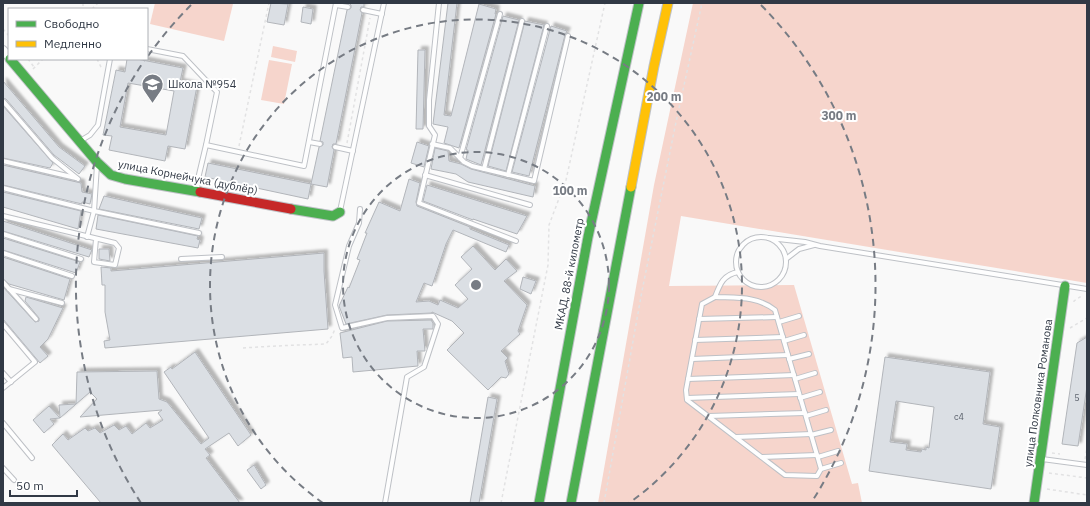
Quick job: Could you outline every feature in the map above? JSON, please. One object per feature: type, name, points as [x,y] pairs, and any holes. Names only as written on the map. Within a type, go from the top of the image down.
[{"type":"main road","name":"МКАД, 88-й километр","points":[[539,503],[588,237],[639,3]]},
{"type":"main road","points":[[571,503],[668,3]]},
{"type":"main road","name":"улица Корнейчука (дублёр)","points":[[12,60],[79,142],[111,175],[125,179],[332,216],[340,212]]},
{"type":"main road","name":"улица Полковника Романова","points":[[1034,503],[1066,286]]},
{"type":"lane","points":[[340,212],[384,3]]},
{"type":"lane","points":[[439,3],[429,100],[429,126],[434,135],[419,204],[516,240]]},
{"type":"lane","points":[[206,145],[304,166],[336,4],[348,7]]},
{"type":"lane","points":[[363,10],[382,14]]},
{"type":"lane","points":[[460,158],[500,14]]},
{"type":"lane","points":[[484,169],[522,21]]},
{"type":"lane","points":[[508,175],[547,26]]},
{"type":"lane","points":[[432,144],[450,148],[464,162],[472,166],[534,182],[568,36]]},
{"type":"lane","points":[[148,49],[183,56],[217,92],[197,183],[198,192]]},
{"type":"lane","points":[[79,142],[90,135],[98,125],[110,60]]},
{"type":"lane","points":[[3,101],[52,158],[78,179],[3,161]]},
{"type":"lane","points":[[309,142],[320,144]]},
{"type":"lane","points":[[335,147],[353,150]]},
{"type":"lane","points":[[87,237],[94,211],[97,162]]},
{"type":"lane","points":[[425,175],[530,205]]},
{"type":"lane","points":[[3,188],[94,211],[199,233]]},
{"type":"lane","points":[[360,209],[359,223],[349,246],[335,305],[342,328],[387,318],[433,316],[438,324],[424,367],[407,377],[385,503]]},
{"type":"lane","points":[[3,216],[114,243],[119,248],[115,265],[94,262],[96,239]]},
{"type":"lane","points":[[3,234],[81,259]]},
{"type":"lane","points":[[769,238],[779,244],[782,248],[786,259],[783,275],[770,286],[753,286],[743,280],[738,272],[736,259],[739,248],[747,240],[758,236],[805,242],[820,246],[1066,286],[1087,288]]},
{"type":"lane","points":[[786,259],[794,252],[804,247],[820,246]]},
{"type":"lane","points":[[3,253],[72,276]]},
{"type":"lane","points":[[181,259],[222,257]]},
{"type":"lane","points":[[715,297],[724,278],[738,272]]},
{"type":"lane","points":[[3,282],[36,319]]},
{"type":"lane","points":[[9,289],[62,303]]},
{"type":"lane","points":[[821,469],[775,310],[766,304],[751,299],[715,297],[702,304],[686,390],[687,400],[785,475],[817,476],[821,469],[841,463]]},
{"type":"lane","points":[[778,322],[799,316]]},
{"type":"lane","points":[[699,319],[777,317]]},
{"type":"lane","points":[[3,324],[35,362],[3,388]]},
{"type":"lane","points":[[695,340],[783,339],[804,335]]},
{"type":"lane","points":[[692,359],[789,357],[809,354]]},
{"type":"lane","points":[[3,373],[11,382]]},
{"type":"lane","points":[[688,379],[794,377],[815,373]]},
{"type":"lane","points":[[687,398],[800,396],[820,392]]},
{"type":"lane","points":[[709,416],[805,415],[826,410]]},
{"type":"lane","points":[[3,423],[32,458]]},
{"type":"lane","points":[[735,437],[811,435],[831,430]]},
{"type":"lane","points":[[761,457],[817,456],[838,451]]},
{"type":"lane","points":[[1040,458],[1086,465]]},
{"type":"lane","points":[[3,468],[14,480]]},
{"type":"path","points":[[238,151],[269,3]]},
{"type":"path","points":[[501,503],[548,265],[549,225],[566,180],[605,3]]},
{"type":"path","points":[[604,503],[642,291],[702,3]]},
{"type":"path","points":[[346,149],[371,12]]},
{"type":"path","points":[[29,60],[34,67]]},
{"type":"path","points":[[32,69],[42,60]]},
{"type":"path","points":[[1058,335],[1087,318]]},
{"type":"path","points":[[243,348],[279,345],[326,344],[332,336],[336,325]]},
{"type":"path","points":[[1086,465],[1087,448]]},
{"type":"path","points":[[1049,473],[1087,478]]},
{"type":"path","points":[[1046,489],[1087,495]]},
{"type":"shaded area","points":[[155,3],[233,4],[224,41],[150,24]]},
{"type":"shaded area","points":[[693,3],[1087,3],[1087,283],[681,216],[669,286],[794,285],[852,484],[858,483],[862,503],[598,503],[654,185]]},
{"type":"shaded area","points":[[273,46],[297,51],[295,62],[271,57]]},
{"type":"shaded area","points":[[269,60],[292,64],[284,104],[261,100]]},
{"type":"building","points":[[271,3],[288,4],[284,25],[267,22]]},
{"type":"building","points":[[349,3],[364,3],[364,7],[361,7],[360,10],[362,13],[336,144],[333,144],[332,147],[334,150],[327,187],[311,184],[319,147],[323,145],[323,142],[320,141],[347,10],[351,8]]},
{"type":"building","points":[[448,3],[457,3],[444,115],[451,116],[479,4],[496,9],[496,14],[459,148],[444,143],[448,127],[433,124]]},
{"type":"building","points":[[303,7],[313,9],[311,24],[301,22]]},
{"type":"building","points":[[503,16],[519,20],[481,165],[466,159],[468,150],[466,150]]},
{"type":"building","points":[[525,21],[544,25],[506,171],[488,166]]},
{"type":"building","points":[[551,26],[567,31],[529,176],[512,172]]},
{"type":"building","points":[[418,50],[425,50],[423,129],[416,129]]},
{"type":"building","points":[[127,60],[142,60],[183,68],[180,82],[197,86],[185,149],[168,146],[165,161],[109,150],[112,136],[103,135],[116,70],[125,72]],"holes":[[[128,83],[174,91],[166,135],[120,127]]]},
{"type":"building","points":[[3,81],[59,147],[85,166],[79,174],[54,155],[6,99],[3,98]]},
{"type":"building","points":[[3,106],[53,163],[50,168],[3,158]]},
{"type":"building","points":[[417,142],[429,146],[424,167],[411,163]]},
{"type":"building","points":[[435,148],[448,151],[449,161],[461,164],[471,169],[535,186],[533,197],[468,182],[456,174],[431,169]]},
{"type":"building","points":[[208,163],[311,184],[308,199],[205,177]]},
{"type":"building","points":[[3,165],[81,183],[82,192],[92,194],[90,204],[82,202],[82,204],[3,185]]},
{"type":"building","points":[[409,179],[420,183],[416,202],[417,206],[470,227],[470,229],[509,245],[506,252],[453,230],[446,244],[432,286],[424,283],[416,302],[429,301],[438,305],[440,300],[458,308],[468,299],[455,285],[472,269],[461,257],[473,246],[495,270],[506,259],[517,271],[504,281],[527,305],[518,331],[520,334],[501,351],[508,358],[505,361],[509,374],[506,378],[501,377],[488,390],[447,350],[464,333],[452,321],[432,312],[387,315],[346,324],[339,306],[348,287],[349,288],[360,260],[357,259],[367,233],[365,233],[379,202],[400,211]]},
{"type":"building","points":[[427,185],[527,216],[517,234],[473,220],[423,201]]},
{"type":"building","points":[[3,192],[81,211],[78,229],[3,207]]},
{"type":"building","points":[[104,196],[202,218],[199,229],[99,209]]},
{"type":"building","points":[[98,215],[198,236],[197,239],[200,240],[198,248],[96,229]]},
{"type":"building","points":[[3,221],[92,250],[89,257],[3,231]]},
{"type":"building","points":[[3,238],[80,262],[76,273],[3,250]]},
{"type":"building","points":[[99,249],[109,249],[110,261],[99,259]]},
{"type":"building","points":[[324,253],[328,329],[105,348],[104,341],[110,340],[105,312],[105,285],[102,285],[101,267],[111,268],[111,271]]},
{"type":"building","points":[[3,257],[70,279],[64,300],[9,284],[3,279]]},
{"type":"building","points":[[523,277],[536,281],[531,294],[520,289]]},
{"type":"building","points":[[3,287],[35,322],[39,321],[39,318],[25,301],[26,297],[63,308],[48,339],[40,347],[48,356],[40,363],[3,319]]},
{"type":"building","points":[[431,320],[433,323],[433,329],[423,329],[425,351],[417,351],[418,366],[353,372],[352,357],[343,358],[340,333],[387,321]]},
{"type":"building","points":[[1087,337],[1087,386],[1078,446],[1062,444],[1077,343]]},
{"type":"building","points":[[195,352],[251,435],[238,446],[229,433],[205,449],[210,455],[206,458],[240,503],[101,503],[52,445],[63,434],[68,440],[85,428],[88,431],[95,428],[100,433],[114,425],[119,430],[126,426],[132,434],[146,423],[150,428],[163,420],[158,413],[162,410],[80,417],[97,399],[90,392],[60,418],[59,405],[76,404],[77,372],[157,371],[159,399],[167,402],[201,444],[209,438],[164,372],[171,367],[172,369]]},
{"type":"building","points":[[885,357],[990,372],[983,424],[1000,427],[991,489],[869,471]],"holes":[[[896,401],[934,407],[929,448],[926,447],[926,450],[922,449],[921,452],[906,450],[907,444],[890,442]]]},
{"type":"building","points":[[488,397],[497,399],[479,503],[470,503]]},
{"type":"building","points":[[49,406],[60,418],[50,419],[54,424],[44,433],[33,420]]},
{"type":"building","points":[[254,465],[266,485],[261,489],[247,470]]},
{"type":"traffic: fast","points":[[539,503],[588,237],[639,3]]},
{"type":"traffic: fast","points":[[11,60],[97,162],[111,175],[125,179],[200,192]]},
{"type":"traffic: fast","points":[[571,503],[631,187]]},
{"type":"traffic: fast","points":[[291,209],[333,216],[340,212]]},
{"type":"traffic: fast","points":[[1034,503],[1065,286]]},
{"type":"traffic: slow","points":[[631,187],[654,66],[668,3]]},
{"type":"traffic: jam","points":[[200,192],[291,209]]},
{"type":"place","name":"Школа №954","points":[[153,104]]}]
